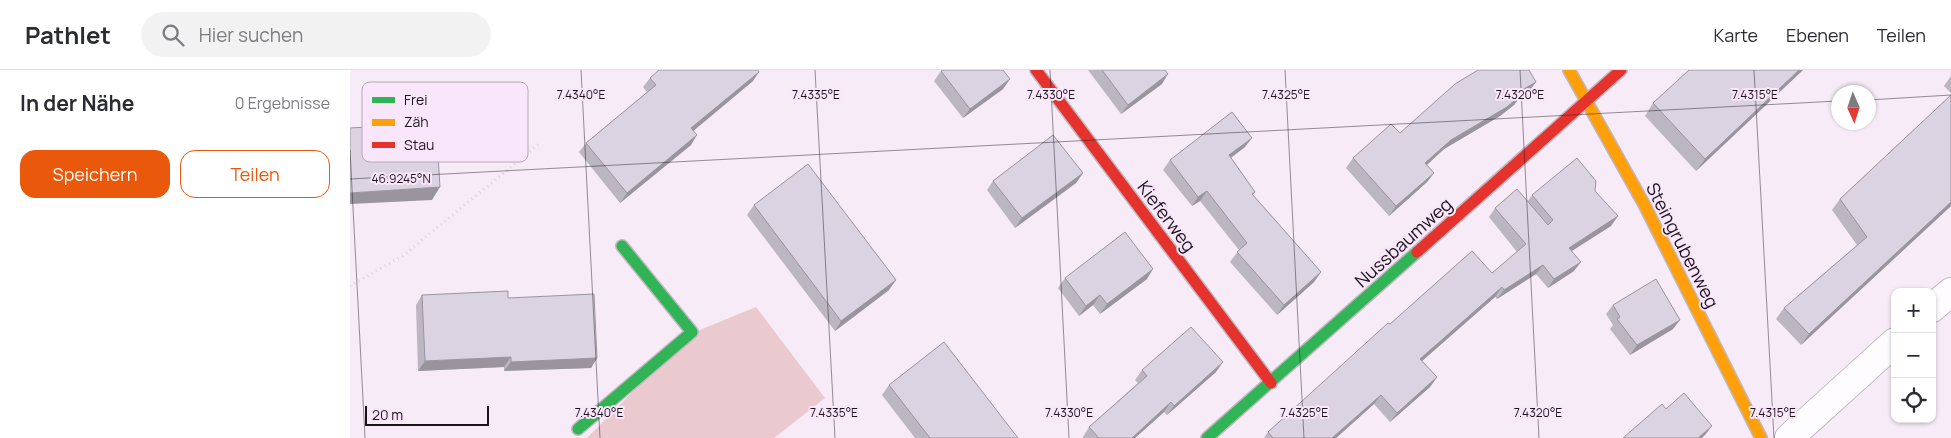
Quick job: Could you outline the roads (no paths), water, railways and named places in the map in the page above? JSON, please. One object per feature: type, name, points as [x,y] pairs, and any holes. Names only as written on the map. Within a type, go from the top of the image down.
[{"type":"street","name":"Kieferweg","points":[[1036,70],[1271,383]]},
{"type":"street","name":"Steingrubenweg","points":[[1569,70],[1588,101],[1669,256],[1761,438]]},
{"type":"street","name":"Nussbaumweg","points":[[1208,438],[1621,70]]},
{"type":"street","points":[[577,435],[692,332],[622,246]]},
{"type":"street","points":[[1936,305],[1951,292]]},
{"type":"street","points":[[1789,438],[1891,346]]}]
